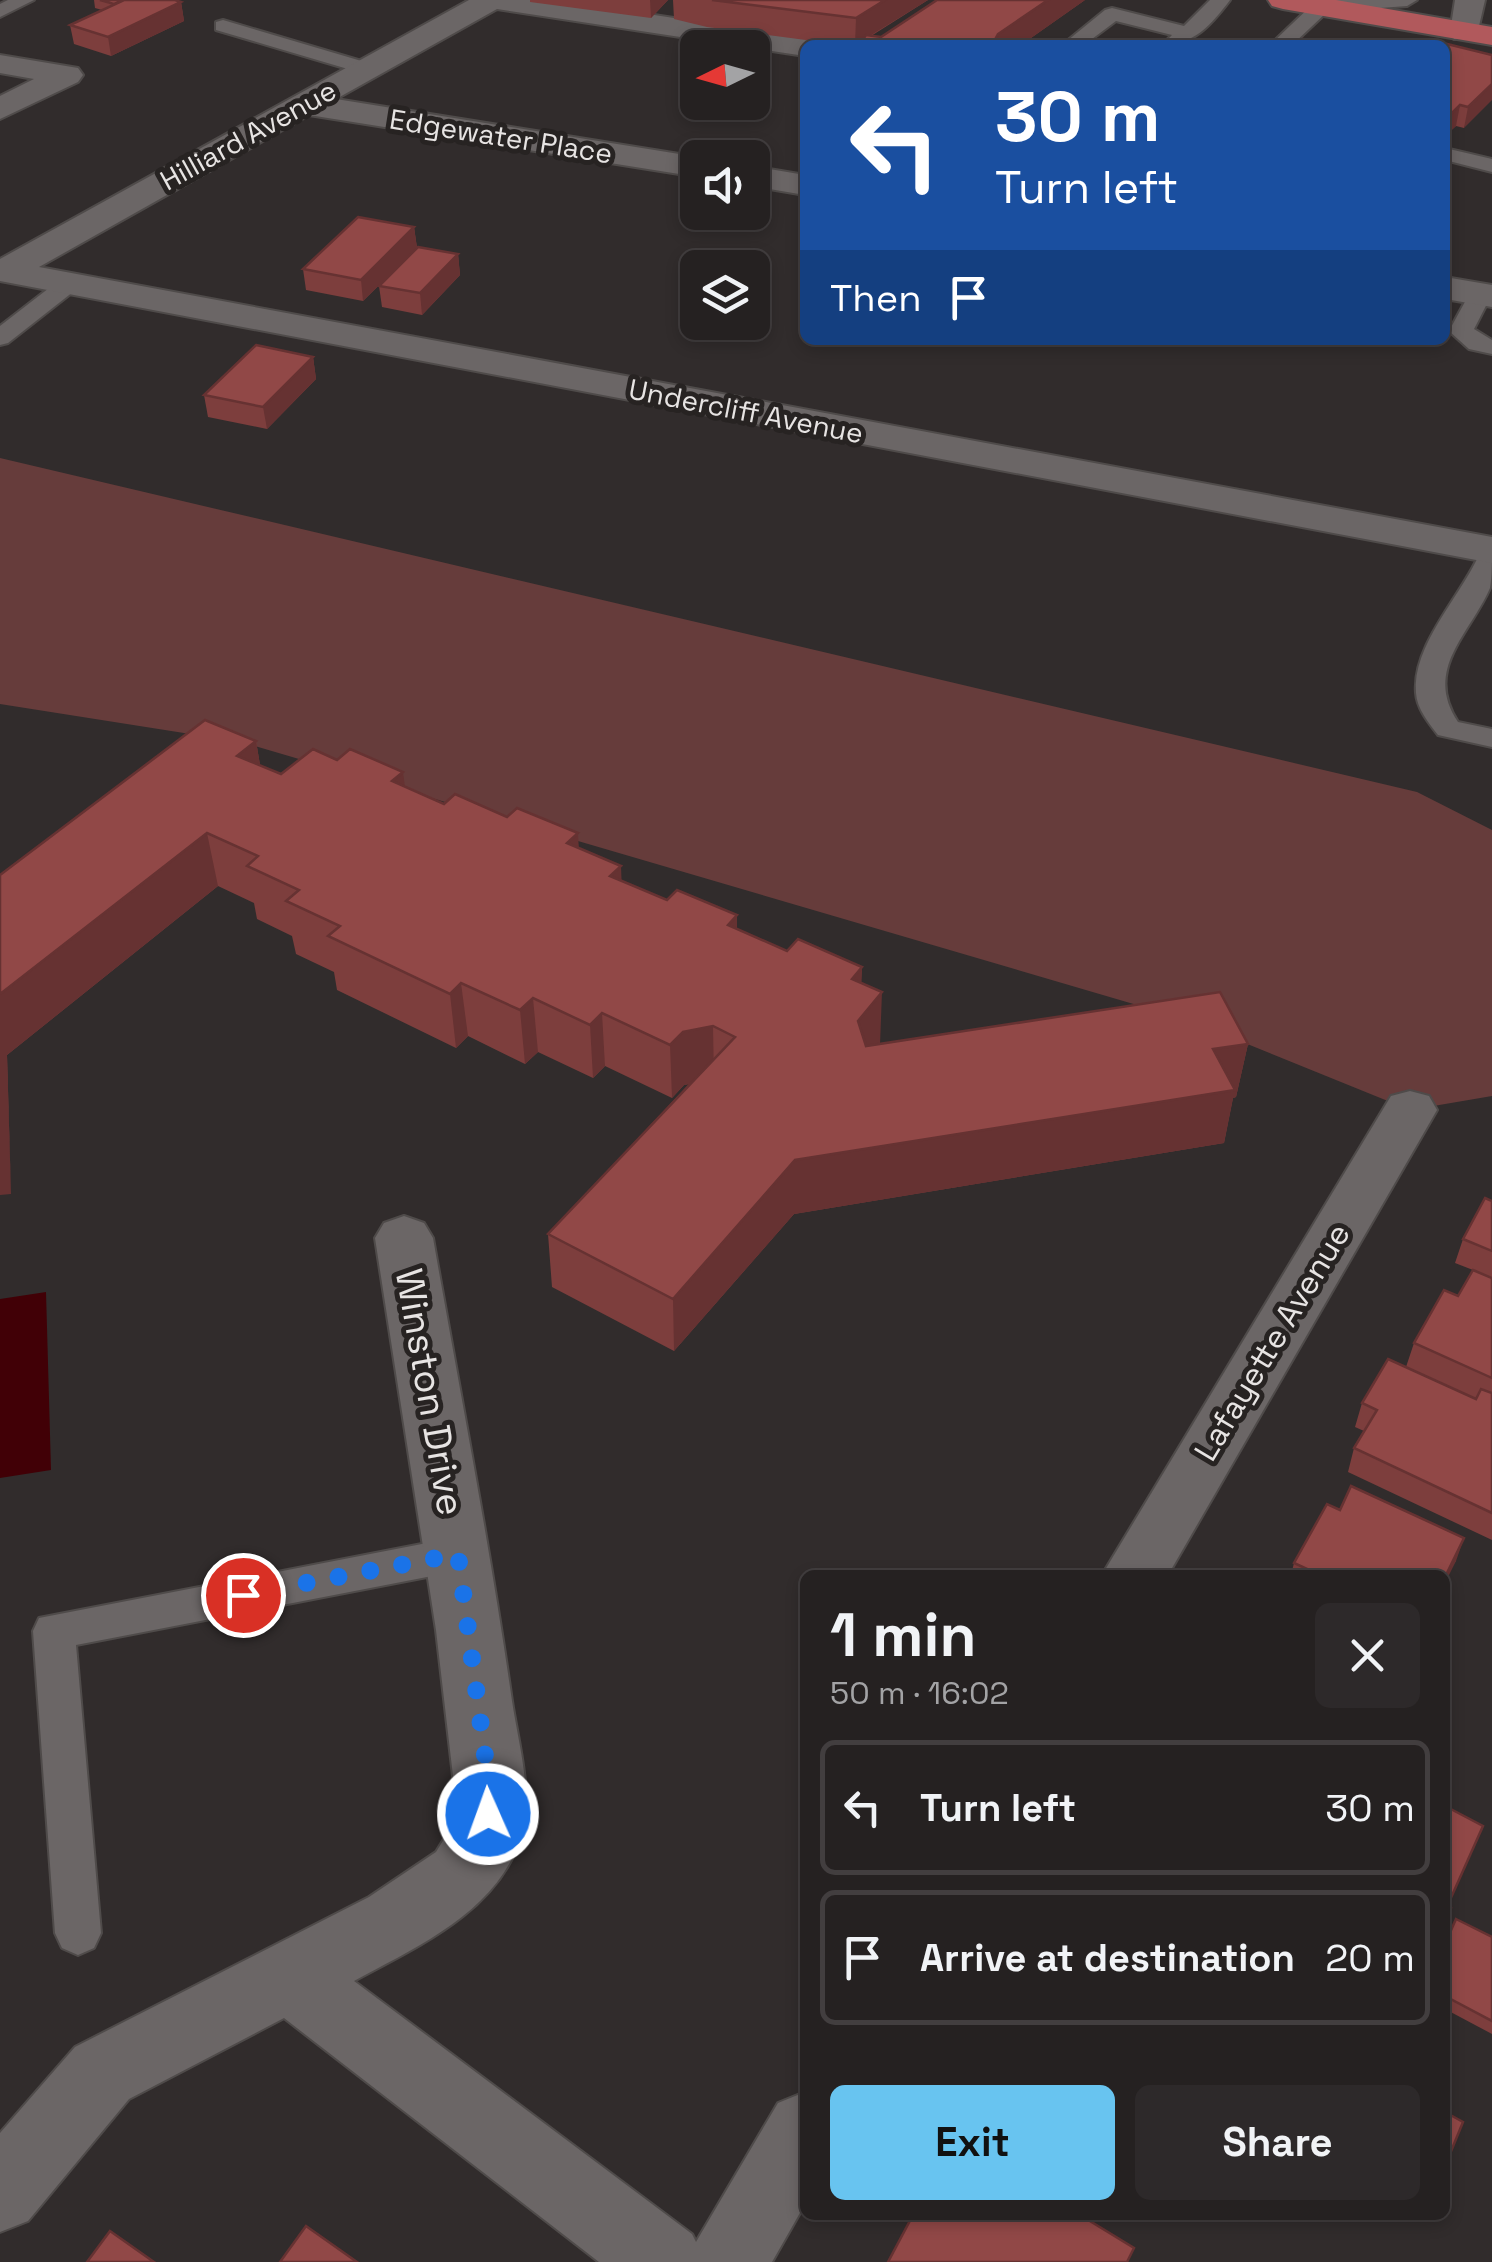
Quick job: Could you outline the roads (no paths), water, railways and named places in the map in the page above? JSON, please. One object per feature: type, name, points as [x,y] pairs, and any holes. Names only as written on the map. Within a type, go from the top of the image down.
[{"type":"main road","points":[[1283,0],[1478,34]]},
{"type":"street","points":[[493,0],[800,47]]},
{"type":"street","name":"Hilliard Avenue","points":[[2,270],[493,0]]},
{"type":"street","points":[[1470,0],[1478,34]]},
{"type":"street","points":[[0,64],[67,75],[0,108]]},
{"type":"street","name":"Edgewater Place","points":[[304,104],[680,164]]},
{"type":"street","points":[[770,179],[800,183]]},
{"type":"street","name":"Undercliff Avenue","points":[[2,270],[1492,553]]},
{"type":"street","name":"Lafayette Avenue","points":[[1137,1570],[1410,1110]]},
{"type":"street","name":"Winston Drive","points":[[0,2193],[102,2073],[395,1921],[461,1875],[487,1834],[490,1793],[458,1554],[404,1238]]},
{"type":"street","points":[[288,1976],[664,2262]]},
{"type":"street","points":[[727,2262],[800,2138]]},
{"type":"lane","points":[[0,11],[24,0]]},
{"type":"lane","points":[[1078,40],[1112,14],[1180,39],[1220,0]]},
{"type":"lane","points":[[1285,40],[1321,7],[1407,0]]},
{"type":"lane","points":[[224,26],[368,69]]},
{"type":"lane","points":[[1450,155],[1492,166]]},
{"type":"lane","points":[[0,338],[70,283]]},
{"type":"lane","points":[[1472,293],[1461,331],[1478,344],[1492,347]]},
{"type":"lane","points":[[1492,553],[1482,584],[1436,664],[1430,695],[1448,729],[1492,738]]},
{"type":"lane","points":[[78,1933],[54,1631],[458,1554]]}]
